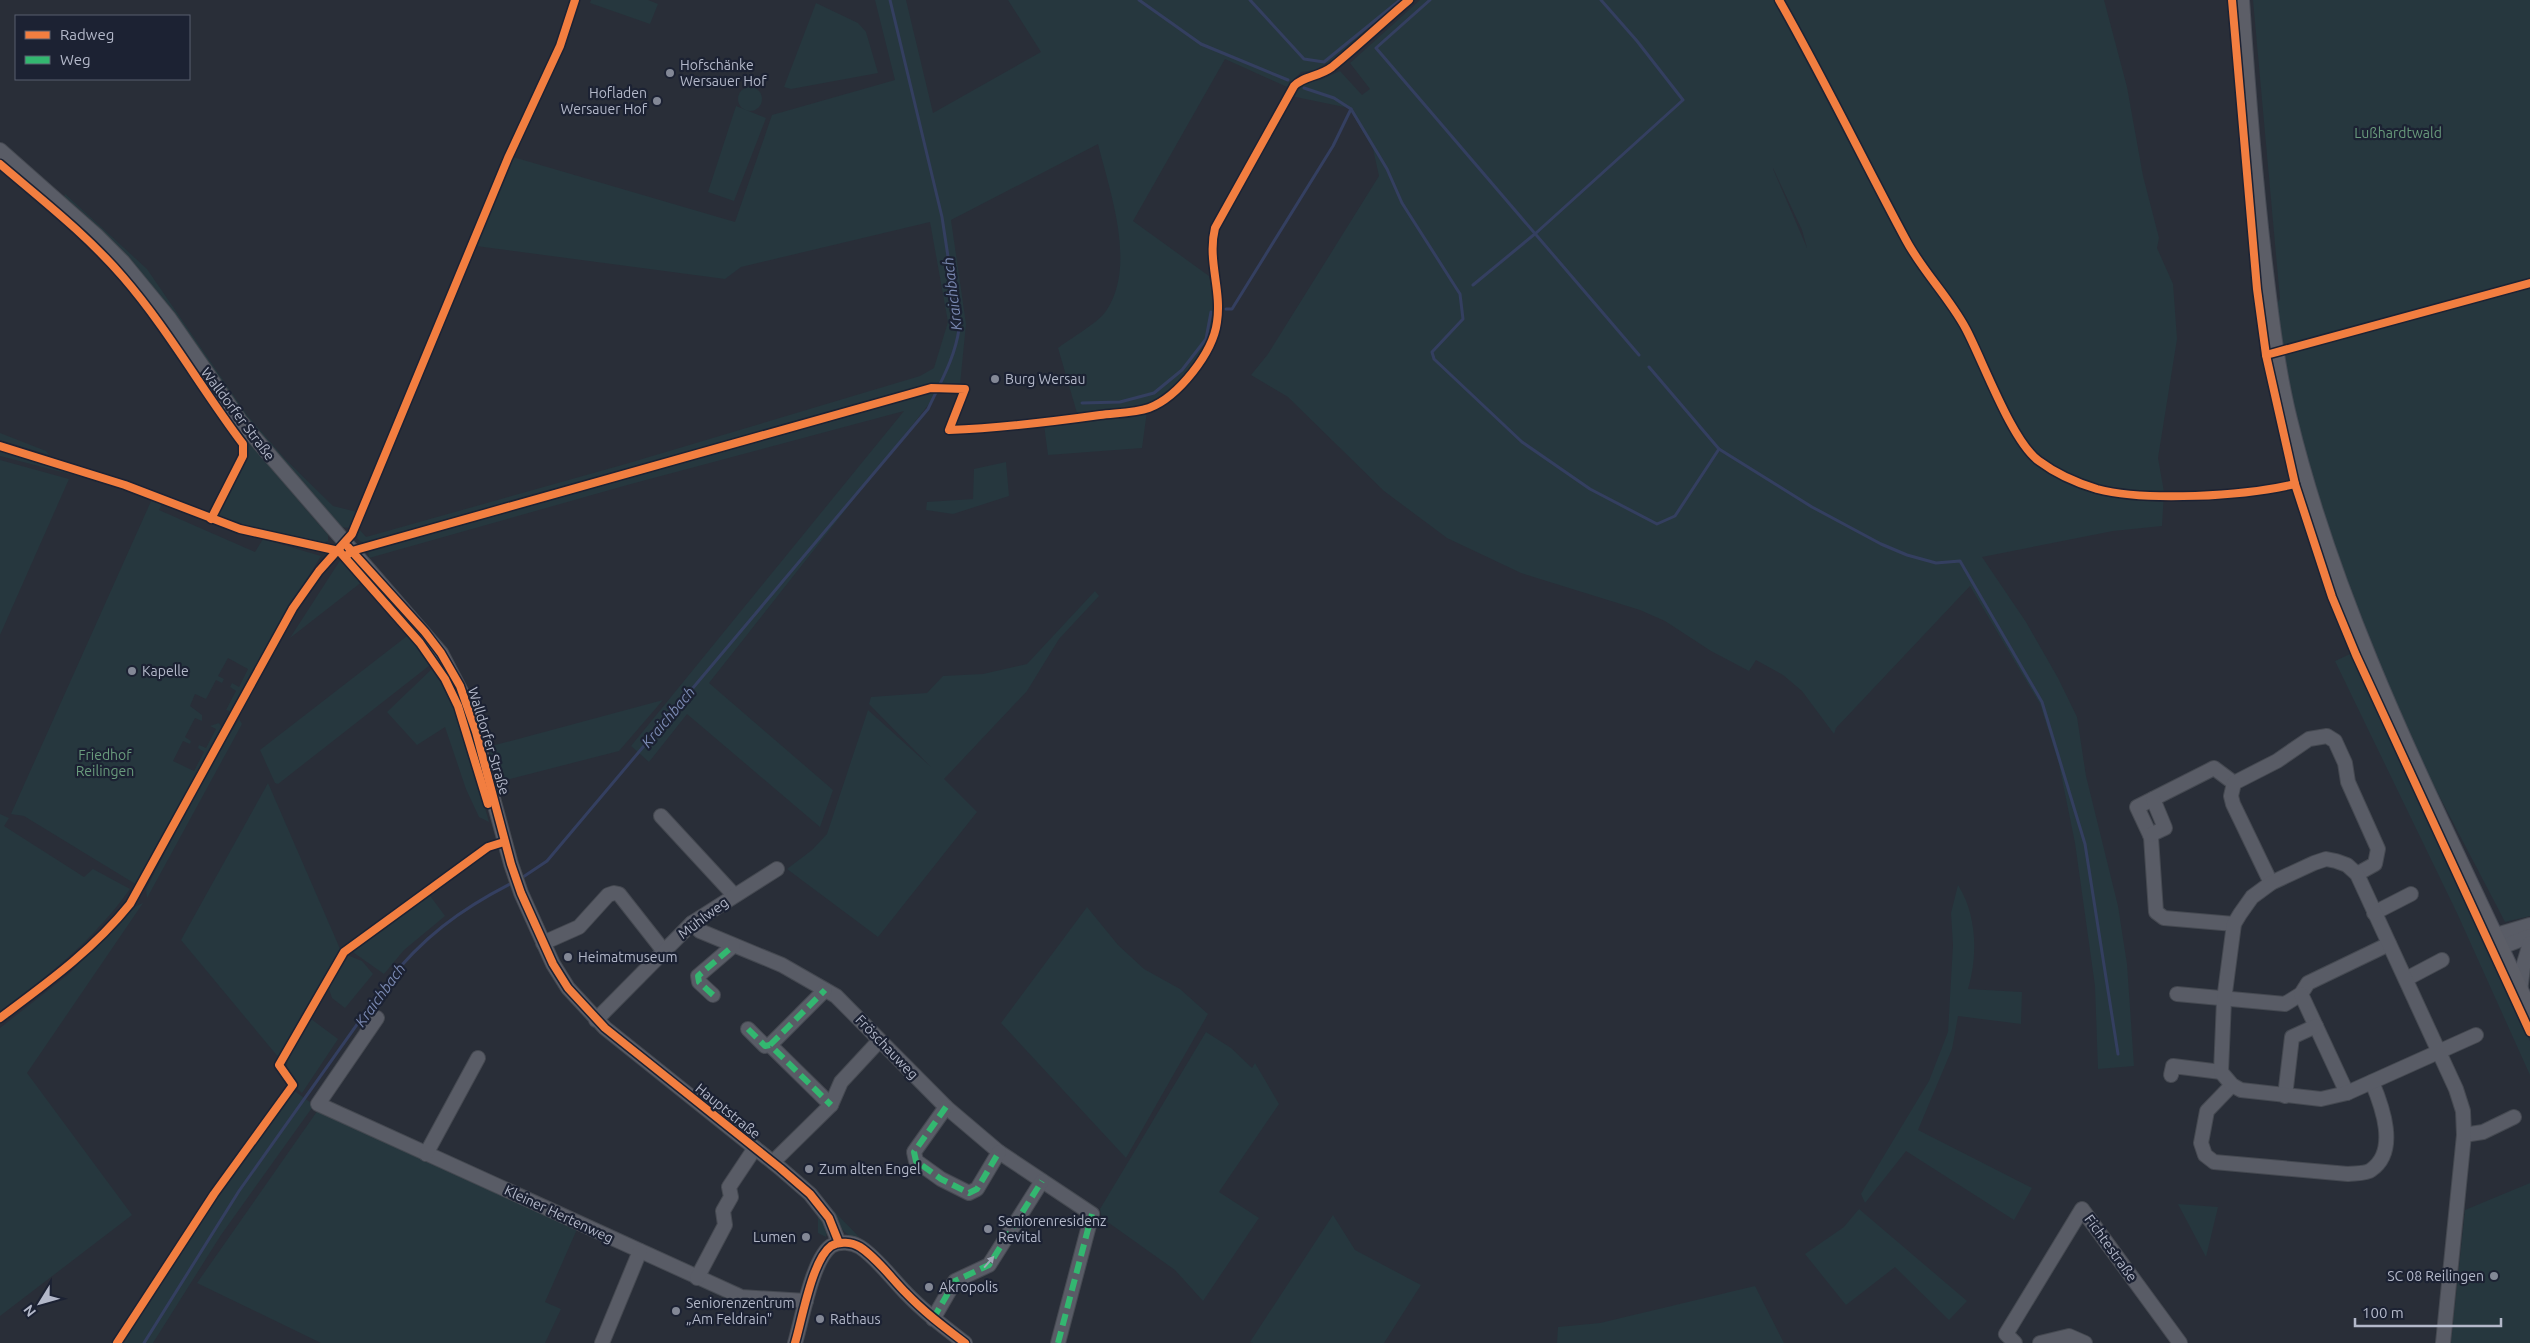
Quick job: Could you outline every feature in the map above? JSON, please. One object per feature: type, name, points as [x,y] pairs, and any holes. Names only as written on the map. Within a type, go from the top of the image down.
[{"type":"main road","points":[[2240,0],[2249,142],[2265,283],[2274,352],[2294,445],[2320,534],[2356,633],[2530,1014]]},
{"type":"street","name":"Walldorfer Straße","points":[[0,150],[96,234],[123,262],[169,318],[241,422],[441,653],[467,703],[511,864]]},
{"type":"street","points":[[2271,883],[2233,804],[2231,796],[2234,783],[2277,761],[2309,739],[2326,736],[2335,741],[2345,763],[2348,782],[2378,848],[2375,864],[2357,874]]},
{"type":"street","points":[[2234,783],[2214,768],[2138,807],[2150,835],[2156,912],[2164,918],[2234,924]]},
{"type":"street","points":[[661,816],[734,895]]},
{"type":"street","points":[[2443,1343],[2464,1135],[2461,1102],[2439,1051],[2357,874],[2347,865],[2326,859],[2271,883],[2246,903],[2234,924],[2224,1000],[2221,1072],[2232,1085],[2241,1090],[2321,1099],[2347,1093],[2439,1051],[2476,1035]]},
{"type":"street","name":"Hauptstraße","points":[[511,864],[543,943],[568,988],[596,1020],[810,1194],[829,1218],[839,1243]]},
{"type":"street","name":"Mühlweg","points":[[596,1020],[663,950],[692,923],[776,869]]},
{"type":"street","points":[[543,943],[579,927],[608,895],[614,893],[619,894],[663,950]]},
{"type":"street","points":[[2374,913],[2411,894]]},
{"type":"street","name":"Fröschauweg","points":[[692,923],[700,931],[782,965],[836,996],[863,1021],[879,1041],[946,1107],[999,1152],[1092,1214],[1058,1343]]},
{"type":"street","points":[[2496,942],[2530,925]]},
{"type":"street","points":[[2496,942],[2530,936]]},
{"type":"street","points":[[2520,992],[2523,967],[2530,943]]},
{"type":"street","points":[[2177,994],[2224,1000],[2285,1004],[2301,994],[2308,984],[2389,944]]},
{"type":"street","points":[[713,995],[699,982],[698,976],[734,946]]},
{"type":"street","points":[[2406,979],[2442,960]]},
{"type":"street","points":[[748,1029],[765,1046],[770,1045],[825,990]]},
{"type":"street","points":[[2301,994],[2347,1093]]},
{"type":"street","name":"Kleiner Hertenweg","points":[[377,1018],[318,1104],[741,1297],[806,1301]]},
{"type":"street","points":[[2285,1096],[2292,1037],[2316,1026]]},
{"type":"street","points":[[773,1162],[831,1105],[841,1082],[879,1041]]},
{"type":"street","points":[[770,1045],[831,1105]]},
{"type":"street","points":[[426,1154],[478,1058]]},
{"type":"street","points":[[2171,1075],[2173,1066],[2221,1072]]},
{"type":"street","points":[[2232,1085],[2207,1111],[2201,1143],[2202,1150],[2210,1159],[2214,1162],[2348,1174],[2370,1171],[2381,1161],[2387,1122],[2372,1082]]},
{"type":"street","points":[[946,1107],[914,1152],[916,1160],[941,1179],[969,1193],[977,1189],[999,1152]]},
{"type":"street","points":[[2464,1135],[2483,1132],[2514,1117]]},
{"type":"street","points":[[697,1278],[726,1225],[723,1211],[731,1198],[729,1187],[755,1148]]},
{"type":"street","points":[[933,1319],[955,1281],[989,1265],[1042,1181]]},
{"type":"street","name":"Fichtestraße","points":[[2015,1343],[2006,1334],[2082,1209],[2180,1343]]},
{"type":"street","points":[[795,1343],[806,1301],[820,1260],[831,1246],[839,1243],[854,1244],[864,1250],[933,1319],[965,1343]]},
{"type":"street","points":[[602,1343],[640,1251]]},
{"type":"street","points":[[2040,1343],[2069,1336],[2085,1343]]},
{"type":"green space","points":[[591,0],[648,0],[658,4],[650,24],[590,3]]},
{"type":"green space","points":[[875,0],[906,0],[933,113],[1041,52],[1008,0],[1399,0],[1334,59],[1315,70],[1301,72],[1287,87],[1225,59],[1133,221],[1209,276],[1215,310],[1215,326],[1205,354],[1185,377],[1148,404],[1142,448],[1048,455],[1043,417],[1077,413],[1058,348],[1102,316],[1115,293],[1120,273],[1118,229],[1098,144],[951,220],[966,324],[960,385],[955,391],[940,390],[709,683],[833,790],[820,827],[687,714],[649,762],[631,746],[904,411],[631,484],[369,558],[367,544],[357,538],[359,529],[366,537],[629,463],[920,376],[934,368],[948,322],[930,222],[741,267],[725,279],[476,246],[513,157],[735,222],[772,115],[895,80]]},
{"type":"green space","points":[[1420,0],[2104,0],[2127,87],[2143,176],[2159,238],[2157,248],[2173,284],[2177,339],[2158,458],[2164,492],[2162,526],[2113,531],[1982,557],[2026,622],[2058,678],[2077,717],[2086,776],[2118,906],[2127,964],[2134,1066],[2098,1069],[2095,986],[2075,843],[2059,764],[2040,704],[1970,586],[1836,728],[1834,734],[1802,691],[1783,675],[1756,660],[1749,671],[1711,651],[1665,621],[1640,610],[1521,573],[1447,538],[1384,491],[1288,397],[1251,375],[1268,354],[1379,176],[1373,149],[1349,108],[1291,96],[1301,82],[1320,80],[1340,71],[1362,95],[1370,89],[1350,63]],"holes":[[[1773,168],[1802,230],[1807,248]]]},
{"type":"green space","name":"Lußhardtwald","points":[[2253,0],[2530,0],[2530,916],[2505,922],[2379,674],[2343,588],[2320,520],[2294,415],[2272,310],[2280,299]]},
{"type":"green space","points":[[816,3],[858,23],[866,32],[878,73],[791,89],[784,87]]},
{"type":"green space","points":[[750,87],[755,88],[761,94],[761,104],[755,110],[750,111],[745,110],[739,104],[738,99],[739,94],[745,88]]},
{"type":"green space","points":[[736,106],[766,118],[734,201],[708,192]]},
{"type":"green space","points":[[0,157],[113,260],[169,328],[251,445],[328,535],[328,541],[321,543],[265,531],[234,523],[216,515],[247,455],[241,438],[131,283],[86,236],[0,161]]},
{"type":"green space","points":[[65,194],[147,269],[247,415],[285,459],[333,506],[357,512],[349,528],[340,527],[272,451],[235,403],[157,293],[114,242],[64,197]]},
{"type":"green space","points":[[0,433],[46,451],[49,455],[0,440]]},
{"type":"green space","points":[[0,450],[108,484],[0,456]]},
{"type":"green space","points":[[0,460],[69,479],[0,635]]},
{"type":"green space","points":[[1006,462],[1009,496],[953,514],[926,510],[927,502],[973,499],[974,469]]},
{"type":"green space","name":"Friedhof Reilingen","points":[[152,499],[163,502],[159,510],[255,552],[263,539],[321,556],[276,629],[232,712],[226,710],[236,691],[230,687],[232,683],[239,687],[248,669],[228,658],[218,676],[224,679],[222,683],[216,680],[206,699],[195,694],[190,706],[202,715],[202,721],[195,718],[185,737],[191,741],[190,744],[183,741],[173,761],[194,771],[204,752],[198,748],[199,745],[206,748],[216,729],[210,726],[219,723],[223,730],[137,885],[24,816],[11,814]]},
{"type":"green space","points":[[343,558],[363,581],[290,638],[341,559]]},
{"type":"green space","points":[[1095,591],[1099,596],[1059,639],[1027,691],[944,779],[977,812],[878,937],[787,869],[812,850],[827,834],[868,710],[931,767],[869,704],[871,697],[927,693],[943,676],[983,674],[1027,664]]},
{"type":"green space","points":[[411,633],[430,665],[278,784],[275,783],[260,750]]},
{"type":"green space","points":[[2350,654],[2530,1041],[2530,1075],[2457,913],[2335,661]]},
{"type":"green space","points":[[434,667],[461,722],[489,822],[479,817],[466,789],[445,727],[417,745],[387,712]]},
{"type":"green space","points":[[663,700],[619,751],[498,782],[488,747]]},
{"type":"green space","points":[[239,719],[242,724],[147,898],[146,889],[211,764]]},
{"type":"green space","points":[[268,783],[341,951],[279,1058],[181,940]]},
{"type":"green space","points":[[0,814],[9,818],[4,826],[84,877],[93,869],[130,889],[102,924],[86,940],[53,970],[0,1011]]},
{"type":"green space","points":[[1958,885],[1969,909],[1974,936],[1973,963],[1968,989],[2022,992],[2021,1024],[1958,1016],[1952,1049],[1918,1130],[2032,1188],[2014,1220],[1906,1151],[1865,1203],[1861,1194],[1929,1081],[1948,1032],[1953,945],[1951,913]]},
{"type":"green space","points":[[428,893],[445,916],[404,950],[384,974],[350,950]]},
{"type":"green space","points":[[143,903],[27,1073],[132,1215],[0,1316],[0,1028],[69,974],[132,908]]},
{"type":"green space","points":[[1087,907],[1118,945],[1144,969],[1180,989],[1208,1014],[1126,1158],[1001,1023]]},
{"type":"green space","points":[[347,955],[362,961],[373,974],[345,1008],[332,998],[328,986]]},
{"type":"green space","points":[[311,1019],[338,1039],[302,1093],[293,1083],[288,1073],[287,1065],[293,1048]]},
{"type":"green space","points":[[1206,1032],[1231,1048],[1252,1068],[1255,1063],[1279,1104],[1219,1192],[1259,1218],[1203,1301],[1175,1270],[1102,1218],[1100,1209]]},
{"type":"green space","points":[[293,1090],[314,1105],[221,1235],[153,1343],[121,1343],[170,1266]]},
{"type":"green space","points":[[318,1110],[578,1227],[545,1302],[561,1309],[545,1343],[321,1343],[197,1283]]},
{"type":"green space","name":"SC 08 Reilingen","points":[[2530,1183],[2530,1343],[2451,1343],[2465,1210]]},
{"type":"green space","points":[[2178,1204],[2218,1207],[2206,1257]]},
{"type":"green space","points":[[813,1205],[828,1230],[826,1237],[818,1233],[818,1217]]},
{"type":"green space","points":[[832,1209],[860,1238],[858,1240],[844,1231]]},
{"type":"green space","points":[[1859,1209],[1967,1301],[1949,1320],[1895,1267],[1846,1305],[1805,1254],[1844,1227]]},
{"type":"green space","points":[[1333,1215],[1355,1250],[1421,1285],[1384,1343],[1250,1342]]},
{"type":"green space","points":[[1755,1286],[1784,1343],[1557,1343],[1558,1327],[1600,1323]]},
{"type":"waterway","name":"Kraichbach","points":[[520,879],[547,861],[928,409],[946,370],[954,350],[959,329],[942,217],[890,0]]},
{"type":"waterway","points":[[1139,0],[1201,44],[1288,80]]},
{"type":"waterway","points":[[1250,0],[1304,59],[1324,62],[1400,0]]},
{"type":"waterway","points":[[1430,0],[1376,48],[1639,355]]},
{"type":"waterway","points":[[1473,285],[1536,233],[1683,100],[1637,41],[1601,0]]},
{"type":"waterway","points":[[1226,309],[1232,309],[1333,146],[1351,109],[1334,98],[1304,88]]},
{"type":"waterway","points":[[1351,109],[1387,169],[1402,203],[1460,294],[1463,319],[1432,352],[1434,359],[1522,442],[1590,489],[1657,524],[1675,516],[1719,449],[1649,367]]},
{"type":"waterway","points":[[1082,403],[1120,402],[1154,393],[1182,370],[1206,339],[1211,312]]},
{"type":"waterway","points":[[1719,449],[1812,507],[1881,544],[1907,555],[1936,563],[1960,561],[2042,702],[2085,844],[2118,1054]]},
{"type":"waterway","name":"Kraichbach","points":[[144,1343],[239,1191],[385,985],[413,953],[442,926],[512,883]]},
{"type":"marked path","points":[[713,995],[699,982],[698,976],[733,946]]},
{"type":"marked path","points":[[770,1045],[825,990]]},
{"type":"marked path","points":[[748,1029],[765,1046],[770,1045],[831,1105]]},
{"type":"marked path","points":[[946,1107],[914,1152],[916,1161],[941,1179],[969,1193],[977,1189],[999,1152]]},
{"type":"marked path","points":[[933,1319],[955,1281],[989,1265],[1042,1181]]},
{"type":"marked path","points":[[1058,1343],[1092,1214]]},
{"type":"cycle path","points":[[0,1018],[52,979],[85,951],[116,921],[130,904],[293,608],[319,571],[352,534],[508,158],[560,46],[575,0]]},
{"type":"cycle path","points":[[345,557],[352,551],[931,388],[965,389],[949,430],[1025,424],[1131,412],[1149,408],[1160,402],[1182,384],[1209,347],[1217,322],[1218,310],[1213,263],[1215,228],[1294,86],[1302,80],[1322,73],[1332,67],[1409,0]]},
{"type":"cycle path","points":[[1779,0],[1906,240],[1920,263],[1959,317],[2009,419],[2019,437],[2039,461],[2074,481],[2089,487],[2118,493],[2196,496],[2250,492],[2295,484]]},
{"type":"cycle path","points":[[2232,0],[2257,289],[2266,355],[2295,484],[2332,597],[2356,655],[2530,1032]]},
{"type":"cycle path","points":[[0,164],[79,232],[123,277],[155,317],[243,444],[243,456],[211,519]]},
{"type":"cycle path","points":[[2266,355],[2530,283]]},
{"type":"cycle path","points":[[0,446],[125,485],[240,529],[339,551]]},
{"type":"cycle path","points":[[348,547],[425,632],[441,653],[460,686],[476,732],[511,864],[521,893],[553,964],[568,988],[605,1028],[810,1194],[829,1218],[839,1243]]},
{"type":"cycle path","points":[[340,552],[420,643],[445,679],[458,706],[488,804]]},
{"type":"cycle path","points":[[117,1343],[214,1194],[293,1085],[279,1065],[344,952],[488,847],[504,842]]},
{"type":"cycle path","points":[[795,1343],[818,1264],[824,1253],[831,1246],[838,1243],[857,1245],[866,1252],[920,1307],[965,1343]]},
{"type":"place","name":"Hofschänke Wersauer Hof","points":[[670,73]]},
{"type":"place","name":"Hofladen Wersauer Hof","points":[[657,101]]},
{"type":"place","name":"Burg Wersau","points":[[995,379]]},
{"type":"place","name":"Kapelle","points":[[132,671]]},
{"type":"place","name":"Heimatmuseum","points":[[568,957]]},
{"type":"place","name":"Zum alten Engel","points":[[809,1169]]},
{"type":"place","name":"Seniorenresidenz Revital","points":[[988,1229]]},
{"type":"place","name":"Lumen","points":[[806,1237]]},
{"type":"place","name":"SC 08 Reilingen","points":[[2494,1276]]},
{"type":"place","name":"Akropolis","points":[[929,1287]]},
{"type":"place","name":"Seniorenzentrum „Am Feldrain\"","points":[[676,1311]]},
{"type":"place","name":"Rathaus","points":[[820,1319]]}]
